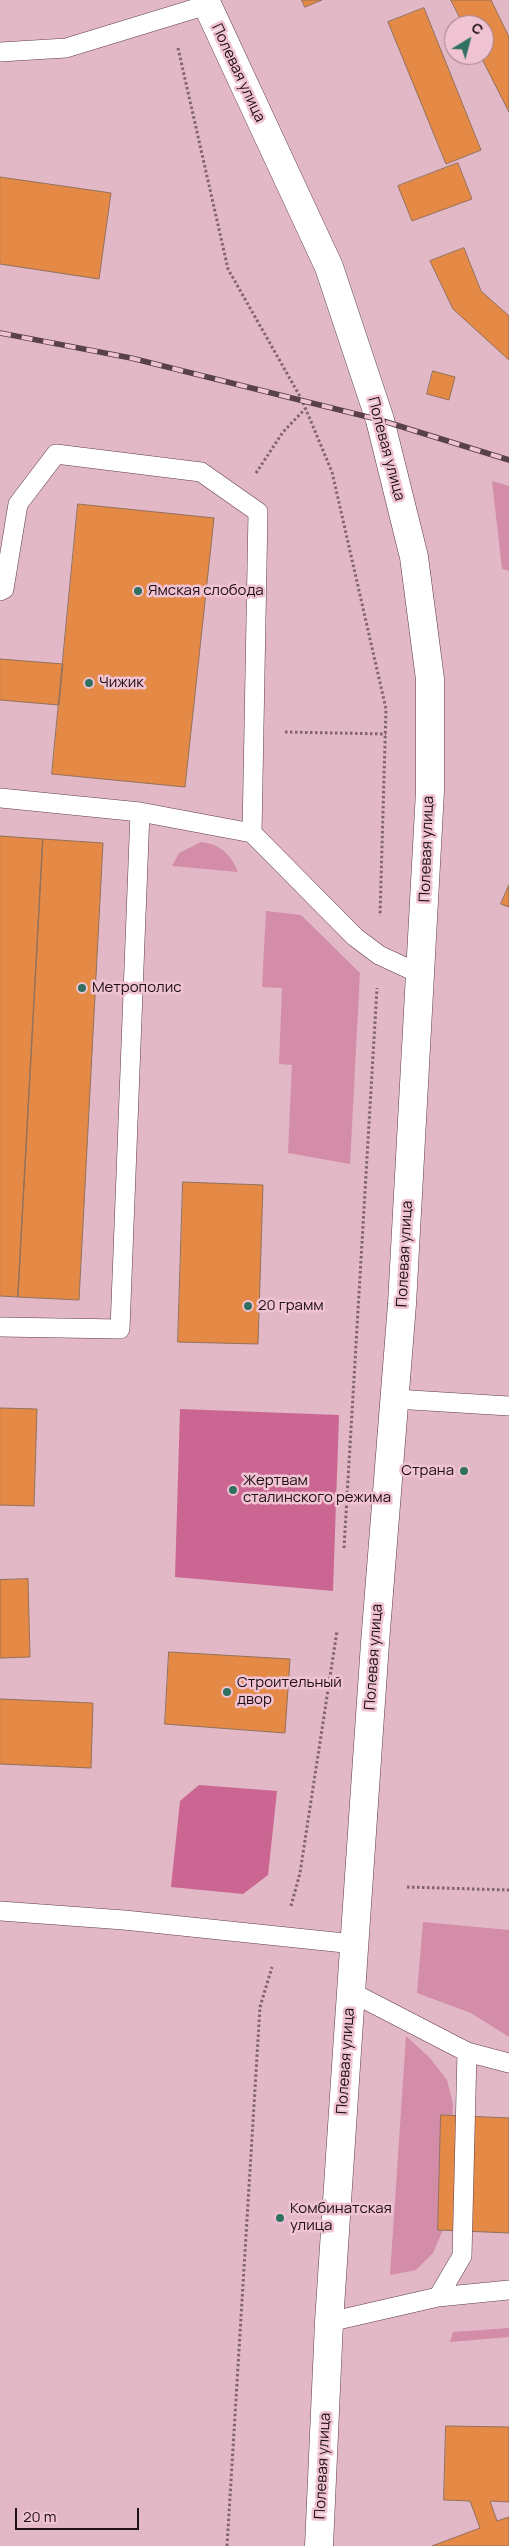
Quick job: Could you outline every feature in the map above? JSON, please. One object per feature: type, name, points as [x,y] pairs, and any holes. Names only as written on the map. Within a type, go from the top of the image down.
[{"type":"street","name":"Полевая улица","points":[[206,3],[329,267],[380,420],[414,557],[430,679],[430,791],[422,975],[395,1399],[374,1643],[329,2322],[319,2546]]},
{"type":"lane","points":[[0,52],[66,48],[206,3]]},
{"type":"lane","points":[[0,591],[4,589],[18,504],[56,454],[200,472],[258,512],[252,833]]},
{"type":"lane","points":[[0,798],[140,812],[252,833],[355,938],[379,955],[422,975]]},
{"type":"lane","points":[[0,1326],[120,1329],[140,812]]},
{"type":"lane","points":[[395,1399],[509,1406]]},
{"type":"lane","points":[[0,1911],[124,1920],[281,1938],[354,1944]]},
{"type":"lane","points":[[351,1992],[467,2052],[509,2063]]},
{"type":"lane","points":[[438,2297],[462,2256],[467,2052]]},
{"type":"lane","points":[[329,2322],[438,2297],[509,2290]]},
{"type":"path","points":[[171,15],[228,269],[306,409],[332,472],[386,709],[379,955],[343,1556]]},
{"type":"path","points":[[266,458],[283,432],[306,409]]},
{"type":"path","points":[[254,731],[386,734]]},
{"type":"path","points":[[228,2546],[260,2007],[300,1873],[338,1625]]},
{"type":"path","points":[[407,1887],[509,1890]]},
{"type":"shaded area","points":[[492,481],[509,486],[509,571],[502,569]]},
{"type":"shaded area","points":[[201,842],[214,845],[224,851],[232,860],[238,872],[172,866],[179,853]]},
{"type":"shaded area","points":[[266,911],[301,915],[360,973],[350,1164],[288,1153],[292,1065],[279,1064],[282,988],[262,987]]},
{"type":"shaded area","points":[[180,1409],[339,1415],[333,1591],[175,1577]]},
{"type":"shaded area","points":[[199,1785],[277,1791],[268,1875],[243,1894],[171,1887],[180,1801]]},
{"type":"shaded area","points":[[423,1922],[509,1930],[509,2037],[471,2013],[417,1993]]},
{"type":"shaded area","points":[[406,2036],[429,2057],[447,2080],[453,2104],[448,2218],[433,2253],[416,2270],[390,2275]]},
{"type":"shaded area","points":[[509,2328],[509,2337],[450,2342],[453,2332]]},
{"type":"building","points":[[302,0],[322,0],[305,7]]},
{"type":"building","points":[[451,0],[491,0],[509,37],[509,112],[485,65],[494,65],[494,15],[459,15]]},
{"type":"building","points":[[424,8],[444,58],[444,65],[447,65],[481,150],[446,164],[388,22]]},
{"type":"building","points":[[458,163],[472,199],[412,221],[398,186]]},
{"type":"building","points":[[0,177],[111,193],[99,279],[0,264]]},
{"type":"building","points":[[464,248],[481,291],[509,316],[509,360],[453,309],[430,261]]},
{"type":"building","points":[[433,371],[455,377],[449,400],[427,394]]},
{"type":"building","name":"Ямская слобода","points":[[78,504],[214,518],[185,787],[52,774]]},
{"type":"building","points":[[0,659],[63,664],[59,705],[0,700]]},
{"type":"building","points":[[0,836],[43,839],[18,1297],[0,1296]]},
{"type":"building","points":[[43,839],[103,843],[79,1300],[18,1297]]},
{"type":"building","points":[[509,885],[509,907],[501,904]]},
{"type":"building","points":[[183,1182],[263,1185],[258,1344],[178,1342]]},
{"type":"building","points":[[0,1408],[37,1409],[34,1506],[0,1505]]},
{"type":"building","points":[[28,1579],[30,1657],[0,1658],[0,1580]]},
{"type":"building","name":"Строительный двор","points":[[169,1652],[290,1659],[285,1733],[165,1724]]},
{"type":"building","points":[[0,1699],[93,1703],[91,1768],[0,1764]]},
{"type":"building","points":[[441,2115],[509,2118],[509,2233],[438,2230]]},
{"type":"building","points":[[446,2426],[509,2427],[509,2502],[490,2501],[497,2521],[509,2517],[509,2546],[432,2546],[480,2528],[470,2501],[444,2500]]},
{"type":"railway","points":[[0,333],[131,358],[380,420],[509,460]]},
{"type":"place","name":"Ямская слобода","points":[[138,591]]},
{"type":"place","name":"Чижик","points":[[89,683]]},
{"type":"place","name":"Метрополис","points":[[82,988]]},
{"type":"place","name":"20 грамм","points":[[248,1306]]},
{"type":"place","name":"Страна","points":[[464,1471]]},
{"type":"place","name":"Жертвам сталинского режима","points":[[233,1490]]},
{"type":"place","name":"Строительный двор","points":[[227,1692]]},
{"type":"place","name":"Комбинатская улица","points":[[280,2218]]}]
